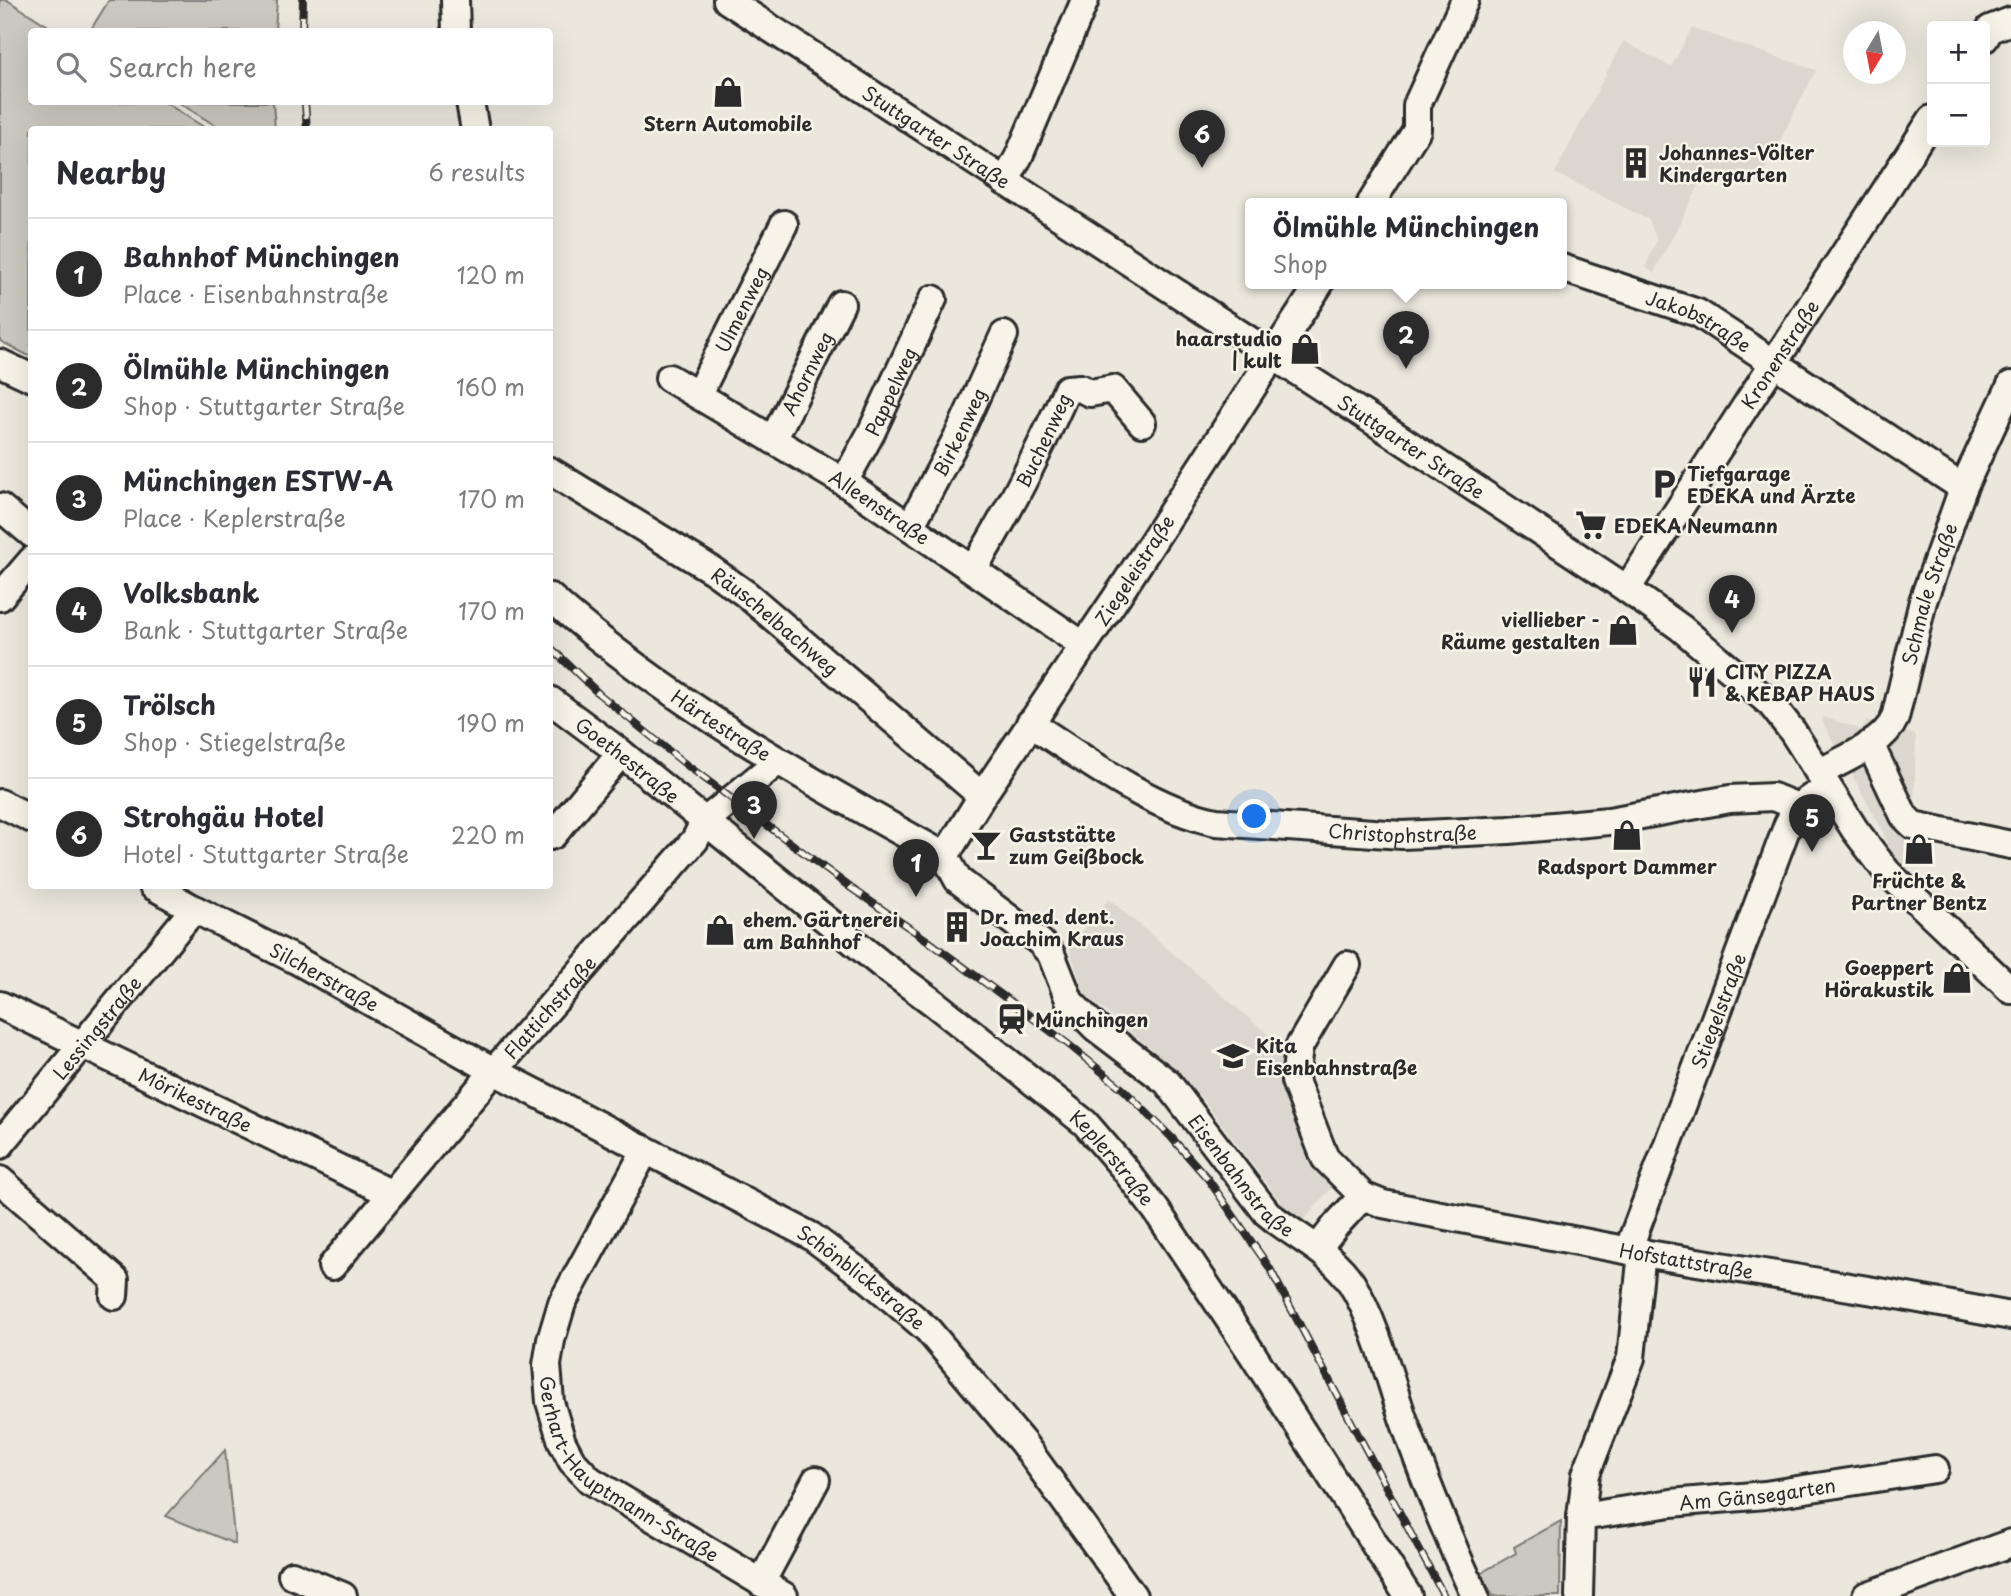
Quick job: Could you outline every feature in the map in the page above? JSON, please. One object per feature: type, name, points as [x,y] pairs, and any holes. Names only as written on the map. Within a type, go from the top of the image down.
[{"type":"street","points":[[455,0],[456,28]]},
{"type":"street","name":"Stuttgarter Straße","points":[[727,0],[1274,357],[1681,628],[1771,705],[1793,732],[1855,830],[1887,872],[2011,990]]},
{"type":"street","points":[[1005,182],[1019,156],[1085,0]]},
{"type":"street","points":[[1374,198],[1417,130],[1417,105],[1465,0]]},
{"type":"street","points":[[2007,0],[2011,9]]},
{"type":"street","points":[[1990,29],[2011,21]]},
{"type":"street","points":[[471,105],[474,126]]},
{"type":"street","name":"Kronenstraße","points":[[1626,589],[1927,127]]},
{"type":"street","name":"Ulmenweg","points":[[698,395],[784,224]]},
{"type":"street","name":"Jakobstraße","points":[[1567,270],[1698,313],[1963,488]]},
{"type":"street","name":"Ziegeleistraße","points":[[945,856],[1316,289]]},
{"type":"street","name":"Pappelweg","points":[[844,482],[871,433],[933,299]]},
{"type":"street","name":"Ahornweg","points":[[773,440],[841,304]]},
{"type":"street","name":"Birkenweg","points":[[910,527],[959,435],[1004,335]]},
{"type":"street","points":[[0,363],[28,376]]},
{"type":"street","name":"Alleenstraße","points":[[668,378],[844,482],[1083,645]]},
{"type":"street","name":"Schmale Straße","points":[[1880,736],[1895,718],[1923,601],[1963,488],[2011,384]]},
{"type":"street","name":"Buchenweg","points":[[973,569],[1026,477],[1067,389],[1080,388],[1090,393],[1113,389],[1142,423]]},
{"type":"street","name":"Räuschelbachweg","points":[[553,473],[712,570],[746,594],[982,796]]},
{"type":"street","points":[[0,507],[28,531]]},
{"type":"street","points":[[0,597],[28,564]]},
{"type":"street","name":"Härtestraße","points":[[553,600],[604,645],[777,762],[904,833]]},
{"type":"street","name":"Goethestraße","points":[[553,702],[621,753],[704,822]]},
{"type":"street","name":"Christophstraße","points":[[1030,723],[1093,765],[1157,801],[1192,818],[1216,822],[1402,835],[1473,833],[1609,821],[1730,799],[1773,797],[1798,807]]},
{"type":"street","points":[[1823,779],[1843,760],[1880,736],[1904,816],[1913,825],[2011,845]]},
{"type":"street","points":[[553,835],[621,753]]},
{"type":"street","name":"Flattichstraße","points":[[332,1266],[390,1193],[695,840],[704,822],[777,762]]},
{"type":"street","name":"Stiegelstraße","points":[[1579,1596],[1581,1517],[1586,1474],[1631,1358],[1636,1251],[1633,1237],[1788,824],[1798,807],[1823,779]]},
{"type":"street","points":[[0,803],[28,817]]},
{"type":"street","name":"Keplerstraße","points":[[704,822],[1086,1123],[1156,1210],[1408,1596]]},
{"type":"street","name":"Eisenbahnstraße","points":[[904,833],[945,856],[958,880],[1040,942],[1051,954],[1070,1002],[1096,1028],[1167,1082],[1267,1213],[1283,1227],[1318,1248],[1352,1283],[1372,1329],[1414,1448],[1475,1596]]},
{"type":"street","name":"Silcherstraße","points":[[158,889],[296,960],[494,1071]]},
{"type":"street","name":"Lessingstraße","points":[[0,1145],[194,909]]},
{"type":"street","name":"Hofstattstraße","points":[[1347,965],[1299,1047],[1295,1081],[1325,1158],[1363,1196],[1383,1204],[1636,1251],[2011,1316]]},
{"type":"street","name":"Mörikestraße","points":[[0,1005],[390,1193]]},
{"type":"street","name":"Schönblickstraße","points":[[494,1071],[811,1236],[870,1280],[928,1330],[1023,1443],[1133,1596]]},
{"type":"street","name":"Gerhart-Hauptmann-Straße","points":[[645,1151],[562,1303],[551,1340],[547,1365],[550,1402],[562,1442],[572,1461],[590,1480],[784,1596]]},
{"type":"street","points":[[0,1180],[115,1280],[114,1296]]},
{"type":"street","points":[[1318,1248],[1363,1196]]},
{"type":"street","name":"Am Gänsegarten","points":[[1581,1517],[1671,1503],[1765,1495],[1935,1469]]},
{"type":"street","points":[[761,1583],[816,1480]]},
{"type":"street","points":[[1866,1596],[2011,1543]]},
{"type":"street","points":[[292,1575],[344,1596]]},
{"type":"shaded area","points":[[0,0],[7,0],[51,28],[28,28],[28,105],[169,105],[202,126],[28,126],[28,355],[0,341]]},
{"type":"shaded area","points":[[109,0],[277,0],[275,28],[92,28]]},
{"type":"shaded area","points":[[1692,28],[1816,70],[1762,175],[1707,170],[1654,273],[1645,267],[1657,240],[1649,220],[1555,173],[1623,41],[1671,67]]},
{"type":"shaded area","points":[[183,105],[273,105],[275,126],[216,126]]},
{"type":"shaded area","points":[[1823,717],[1863,730],[1866,721],[1916,735],[1913,843],[1908,874],[1893,858],[1882,829],[1822,721]]},
{"type":"shaded area","points":[[1109,899],[1288,1051],[1335,1184],[1302,1222],[1286,1209],[1204,1101],[1155,1052],[1084,994],[1069,946]]},
{"type":"shaded area","points":[[225,1450],[235,1544],[166,1516]]},
{"type":"shaded area","points":[[1561,1521],[1560,1596],[1493,1596],[1481,1573],[1516,1553],[1514,1547]]},
{"type":"railway","points":[[302,28],[303,0]]},
{"type":"railway","points":[[305,105],[307,126]]},
{"type":"railway","points":[[553,650],[599,694],[684,763],[851,888],[927,940],[1068,1044],[1124,1090],[1171,1137],[1208,1179],[1269,1267],[1444,1596]]},
{"type":"place","name":"Stern Automobile","points":[[728,92]]},
{"type":"place","name":"Johannes-Völter Kindergarten","points":[[1636,163]]},
{"type":"place","name":"Strohgäu Hotel","points":[[1202,168]]},
{"type":"place","name":"haarstudio | kult","points":[[1305,349]]},
{"type":"place","name":"Ölmühle Münchingen","points":[[1406,369]]},
{"type":"place","name":"Tiefgarage EDEKA und Ärzte","points":[[1664,484]]},
{"type":"place","name":"EDEKA Neumann","points":[[1591,525]]},
{"type":"place","name":"viellieber - Räume gestalten","points":[[1623,630]]},
{"type":"place","name":"Volksbank","points":[[1732,633]]},
{"type":"place","name":"CITY PIZZA & KEBAP HAUS","points":[[1702,682]]},
{"type":"place","name":"Radsport Dammer","points":[[1627,835]]},
{"type":"place","name":"Münchingen ESTW-A","points":[[754,839]]},
{"type":"place","name":"Gaststätte zum Geißbock","points":[[986,845]]},
{"type":"place","name":"Früchte & Partner Bentz","points":[[1919,849]]},
{"type":"place","name":"Trölsch","points":[[1812,852]]},
{"type":"place","name":"Bahnhof Münchingen","points":[[916,897]]},
{"type":"place","name":"Dr. med. dent. Joachim Kraus","points":[[957,927]]},
{"type":"place","name":"ehem. Gärtnerei am Bahnhof","points":[[720,930]]},
{"type":"place","name":"Goeppert Hörakustik","points":[[1957,978]]},
{"type":"place","name":"Münchingen","points":[[1012,1019]]},
{"type":"place","name":"Kita Eisenbahnstraße","points":[[1233,1056]]}]
